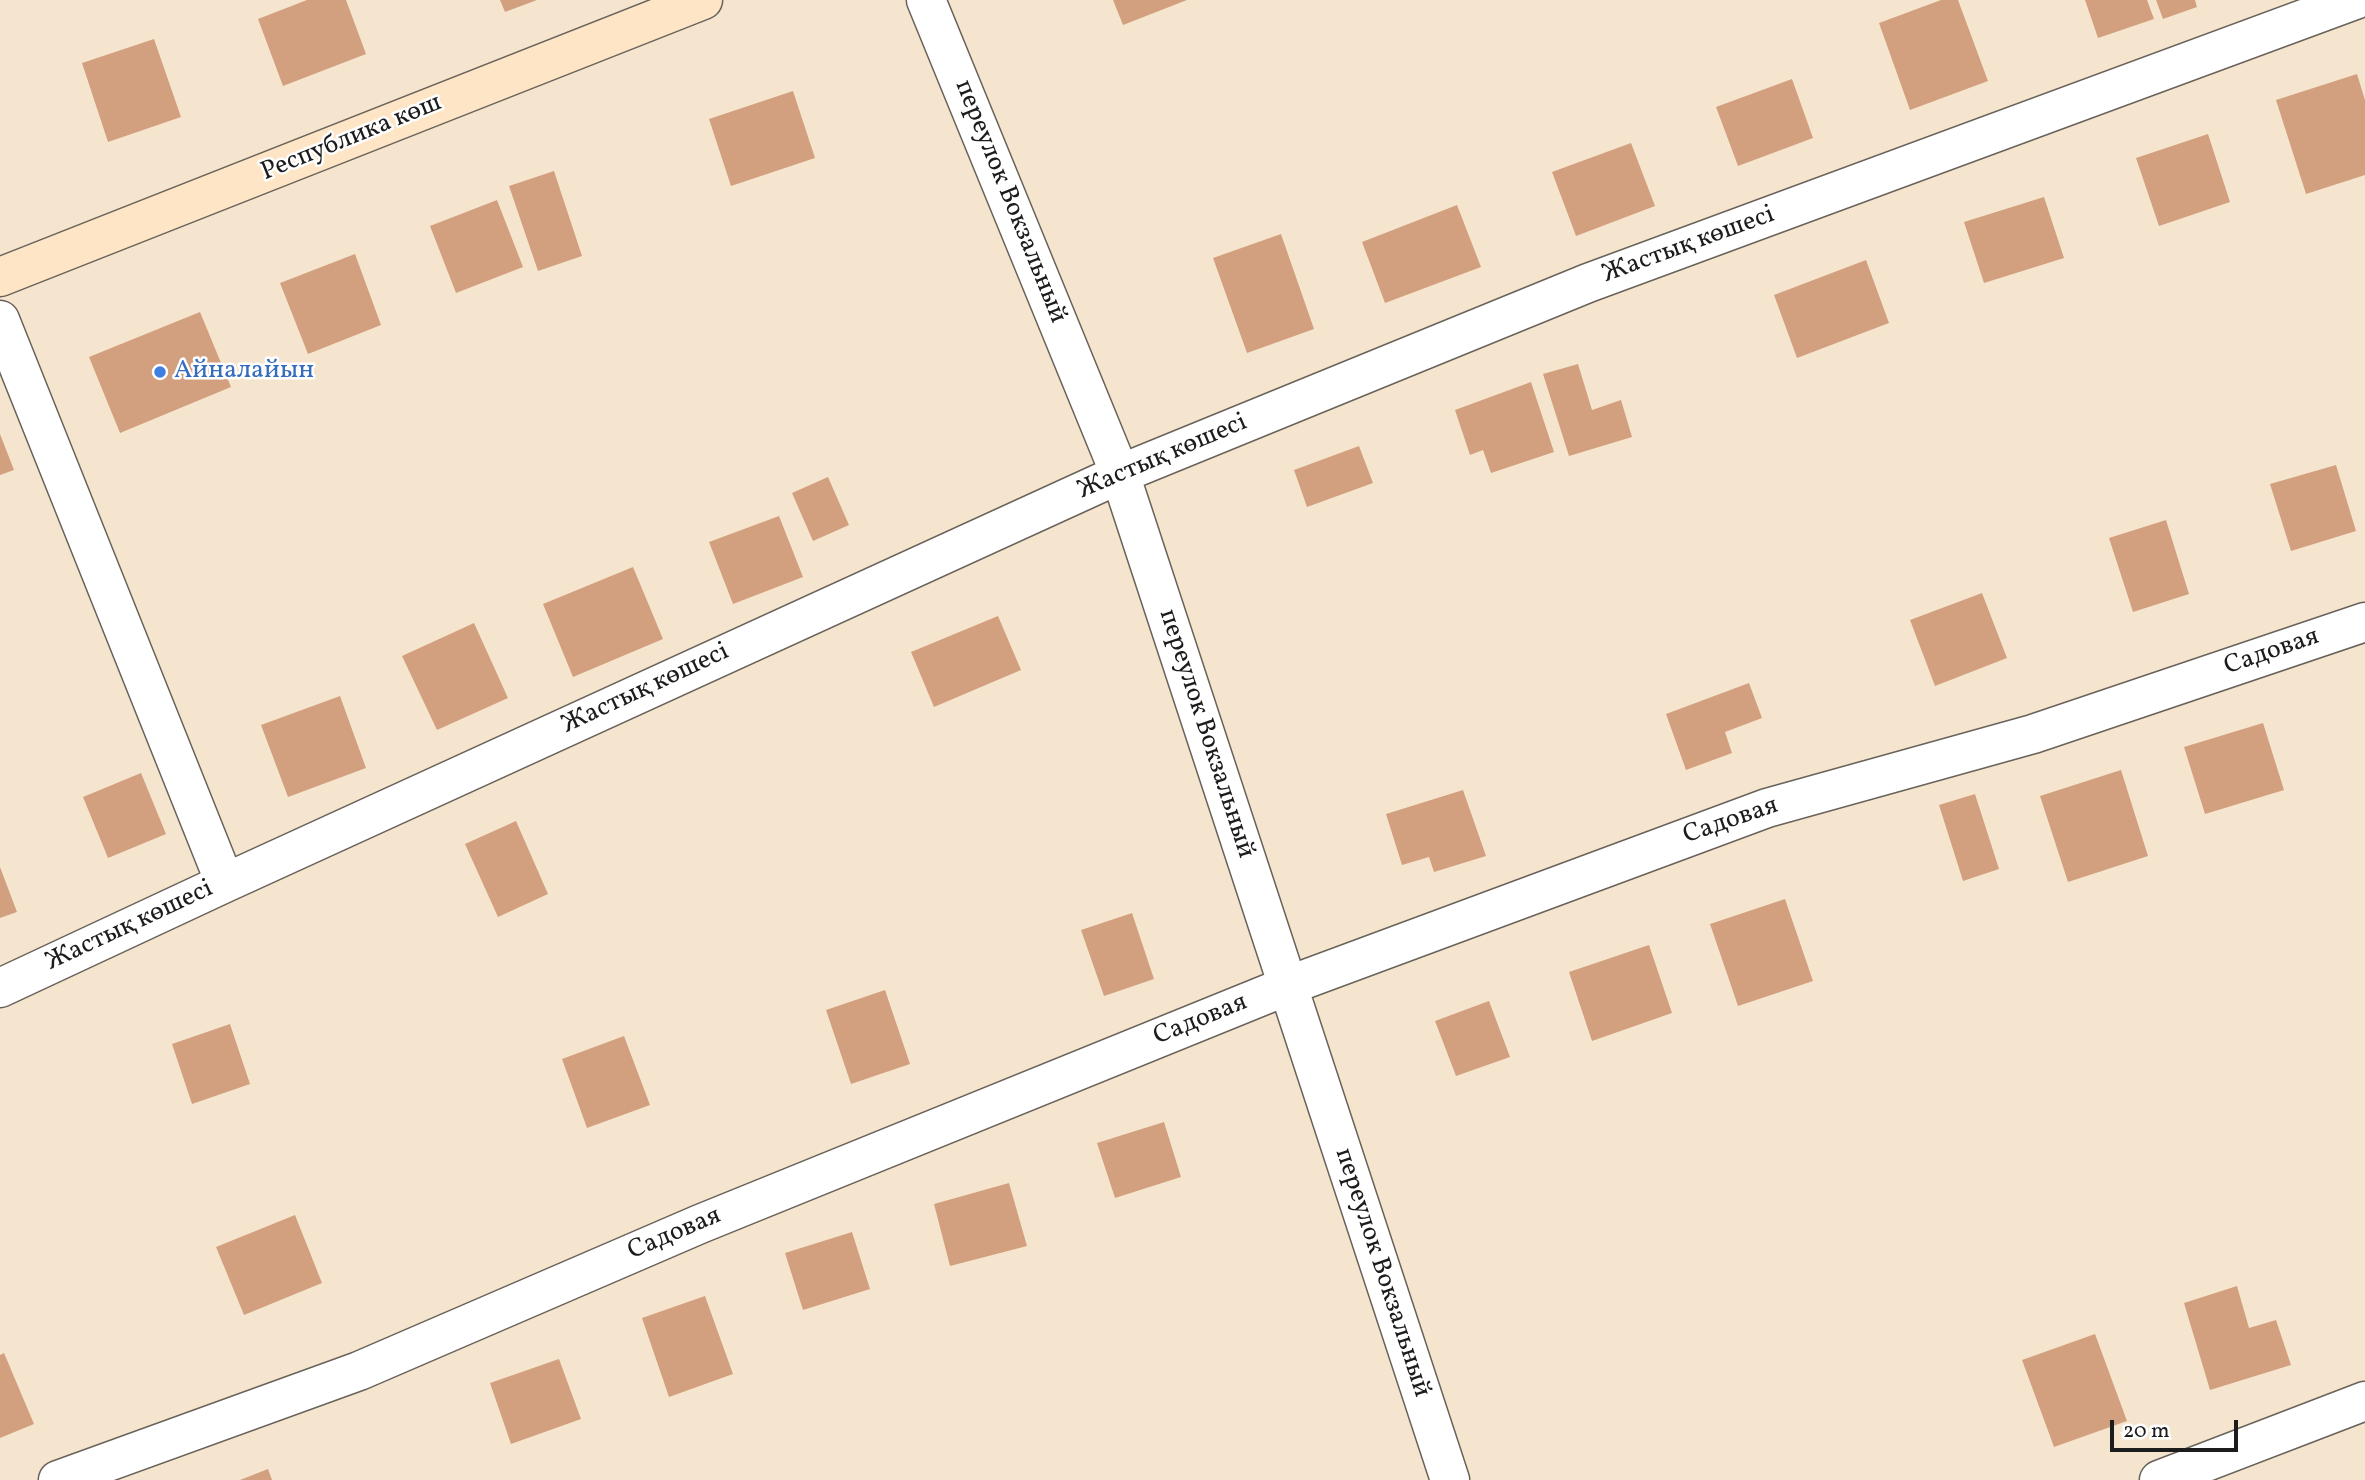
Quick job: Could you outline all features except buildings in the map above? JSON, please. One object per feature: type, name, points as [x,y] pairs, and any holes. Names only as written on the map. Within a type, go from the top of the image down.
[{"type":"main road","name":"Республика көш","points":[[0,277],[703,0]]},
{"type":"street","name":"переулок Вокзальный","points":[[926,0],[1120,474],[1450,1480]]},
{"type":"street","name":"Жастық көшесі","points":[[0,988],[1120,474],[1588,283],[2355,0]]},
{"type":"street","points":[[0,320],[225,883]]},
{"type":"street","name":"Садовая","points":[[58,1480],[359,1371],[700,1224],[1287,986],[1767,808],[2033,734],[2365,622]]},
{"type":"street","points":[[2160,1480],[2365,1401]]},
{"type":"place","name":"Айналайын","points":[[160,372]]}]
